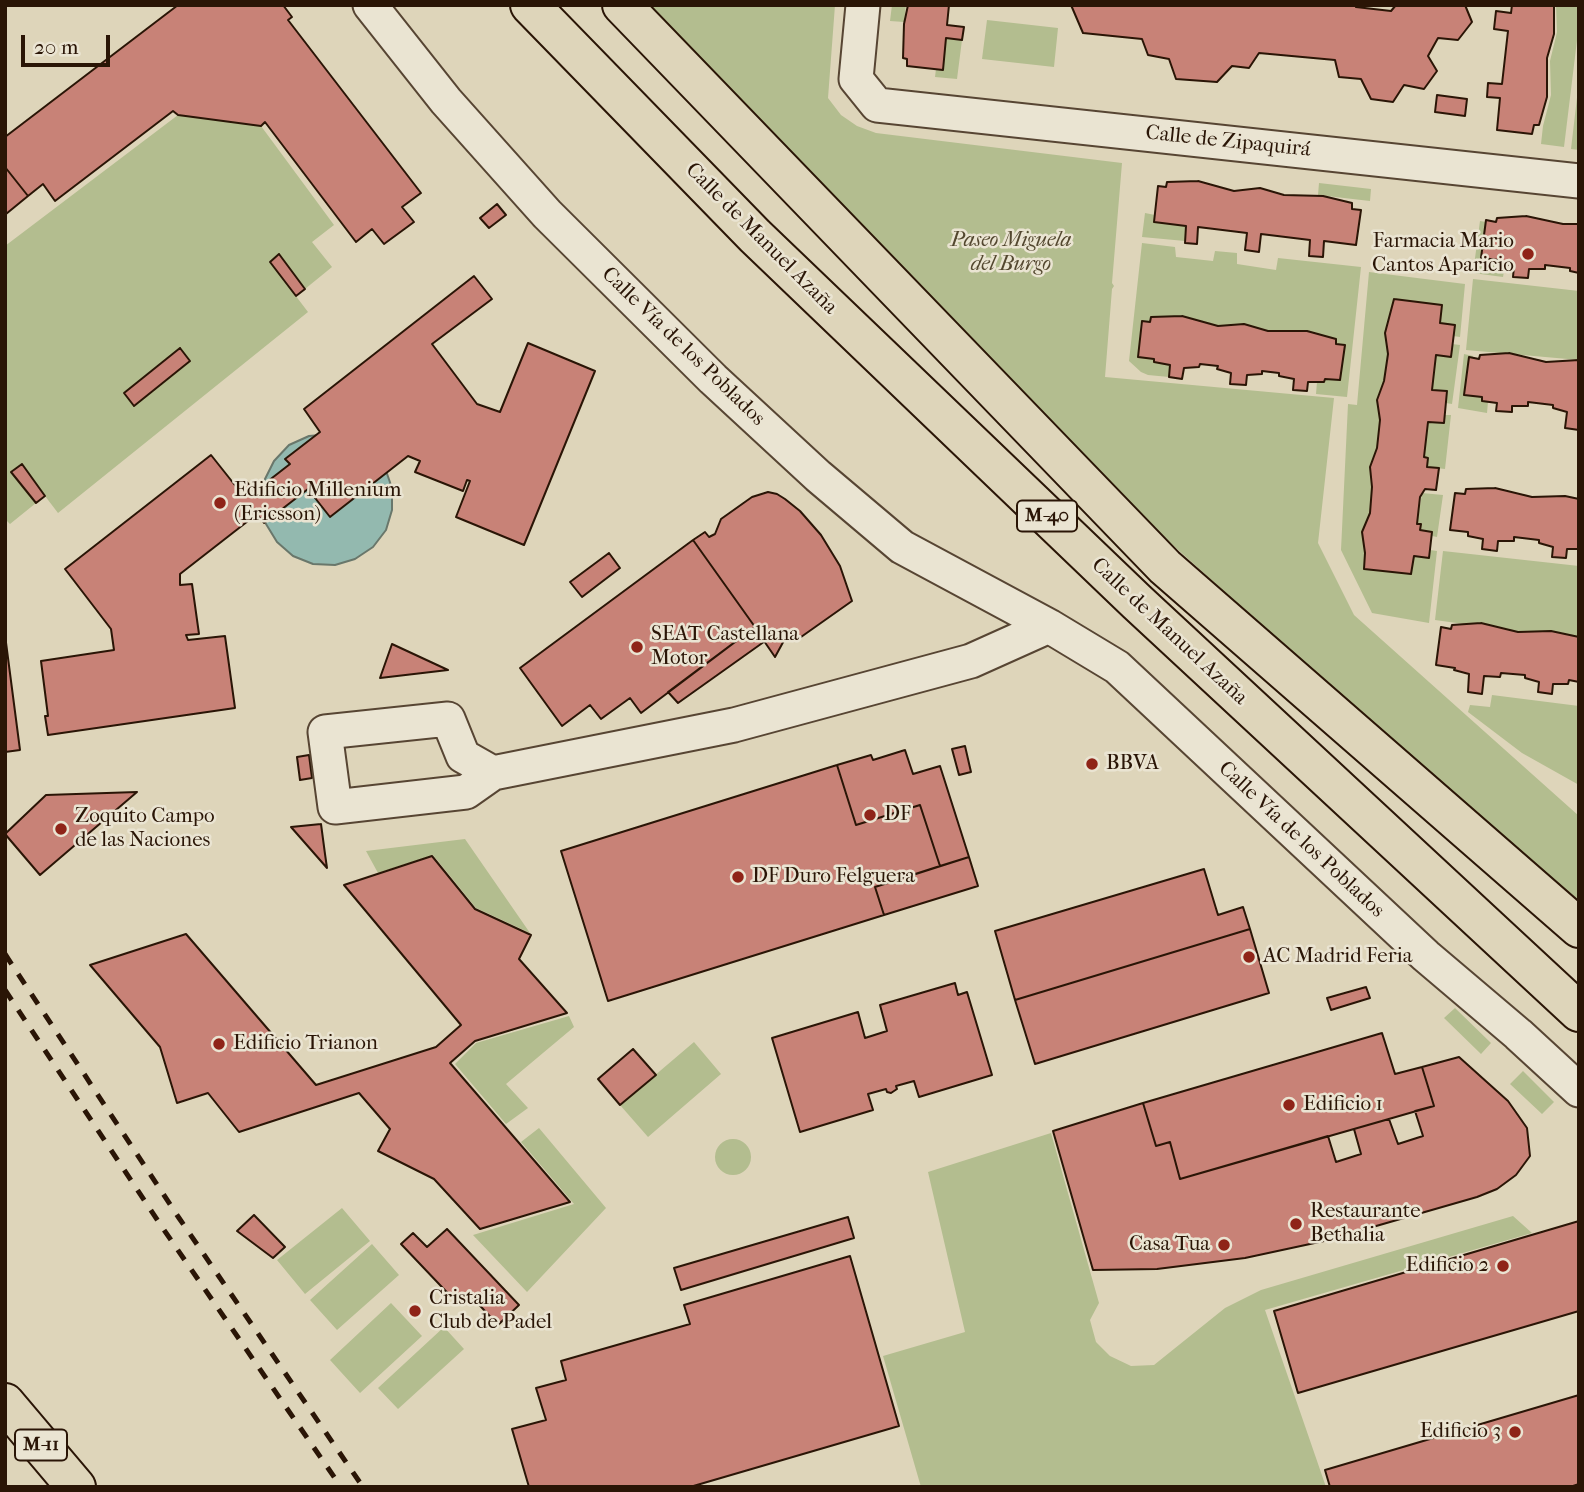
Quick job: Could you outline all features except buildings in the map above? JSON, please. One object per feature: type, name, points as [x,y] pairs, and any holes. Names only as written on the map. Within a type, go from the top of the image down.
[{"type":"highway","name":"Calle de Manuel Azaña","points":[[530,5],[755,236],[1137,602],[1579,1012]]},
{"type":"highway","name":"M-40","points":[[622,5],[1165,567],[1579,928]]},
{"type":"highway","name":"M-11","points":[[5,1404],[76,1487]]},
{"type":"street","name":"Calle Vía de los Poblados","points":[[370,5],[446,101],[547,214],[713,379],[811,470],[901,547],[1049,626],[1117,667],[1426,956],[1579,1090]]},
{"type":"street","name":"Calle de Zipaquirá","points":[[863,5],[856,79],[877,105],[1579,181]]},
{"type":"street","points":[[493,773],[463,756],[448,719],[325,732],[335,807],[466,792],[493,773],[734,725],[971,661],[1049,626]]},
{"type":"green space","name":"Paseo Miguela del Burgo","points":[[613,5],[835,5],[828,98],[841,115],[857,126],[876,133],[1122,163],[1105,377],[1334,398],[1318,543],[1354,615],[1579,816],[1579,912],[1082,463]]},
{"type":"green space","points":[[892,5],[906,5],[904,22],[890,21]]},
{"type":"green space","points":[[1556,5],[1579,5],[1564,147],[1541,144],[1551,95],[1550,61],[1557,32]]},
{"type":"green space","points":[[987,20],[1058,28],[1054,67],[982,59]]},
{"type":"green space","points":[[946,38],[962,40],[957,79],[935,77],[936,69],[943,70]]},
{"type":"green space","points":[[1579,90],[1579,150],[1571,149]]},
{"type":"green space","points":[[178,115],[261,126],[334,225],[312,242],[332,267],[305,289],[280,255],[270,262],[308,312],[58,513],[45,496],[17,480],[36,503],[10,524],[5,519],[5,246]]},
{"type":"green space","points":[[1319,183],[1371,189],[1370,201],[1318,195]]},
{"type":"green space","points":[[1145,213],[1155,215],[1154,222],[1186,226],[1185,241],[1142,237]]},
{"type":"green space","points":[[1480,221],[1486,222],[1505,265],[1503,277],[1473,273]]},
{"type":"green space","points":[[1142,243],[1175,247],[1176,257],[1213,261],[1215,251],[1237,253],[1237,264],[1276,270],[1278,258],[1361,267],[1347,397],[1316,394],[1317,382],[1324,382],[1325,379],[1340,380],[1345,346],[1336,344],[1336,339],[1307,331],[1268,331],[1244,324],[1218,326],[1182,316],[1151,317],[1150,322],[1141,321],[1138,357],[1170,365],[1169,377],[1141,372],[1129,361]]},
{"type":"green space","points":[[1369,272],[1465,284],[1460,337],[1453,336],[1454,325],[1440,323],[1441,305],[1394,299],[1385,333],[1388,354],[1384,381],[1377,400],[1380,420],[1377,448],[1370,467],[1370,513],[1362,533],[1364,569],[1414,556],[1429,558],[1430,550],[1437,551],[1429,623],[1372,613],[1341,550],[1348,404],[1357,405]]},
{"type":"green space","points":[[1473,279],[1579,291],[1579,360],[1466,350]]},
{"type":"green space","points":[[1452,344],[1460,345],[1452,404],[1446,403],[1447,391],[1432,390],[1436,355],[1451,356]]},
{"type":"green space","points":[[1464,354],[1473,358],[1469,358],[1464,395],[1482,397],[1488,402],[1487,413],[1458,408]]},
{"type":"green space","points":[[1445,415],[1451,415],[1445,469],[1427,467],[1428,458],[1424,457],[1428,422],[1444,423]]},
{"type":"green space","points":[[1422,493],[1443,495],[1437,537],[1432,536],[1432,532],[1420,530],[1420,524],[1417,524]]},
{"type":"green space","points":[[1443,551],[1579,566],[1579,637],[1551,631],[1518,632],[1481,623],[1464,624],[1435,620]]},
{"type":"green space","points":[[1492,695],[1579,706],[1579,785],[1522,753],[1468,712],[1470,705],[1490,707]]},
{"type":"green space","points":[[465,839],[530,933],[476,908],[433,855],[378,873],[366,851]]},
{"type":"green space","points":[[1455,1008],[1491,1043],[1481,1054],[1444,1018]]},
{"type":"green space","points":[[569,1016],[574,1027],[506,1084],[528,1108],[506,1124],[455,1064],[476,1043]]},
{"type":"green space","points":[[694,1042],[721,1074],[648,1137],[620,1105]]},
{"type":"green space","points":[[1523,1071],[1554,1102],[1542,1114],[1510,1084]]},
{"type":"green space","points":[[539,1128],[606,1208],[527,1292],[473,1235],[574,1204],[521,1142]]},
{"type":"green space","points":[[1051,1133],[1099,1303],[1090,1320],[1096,1342],[1110,1356],[1131,1366],[1154,1365],[1225,1308],[1261,1290],[1513,1216],[1532,1233],[1265,1310],[1326,1487],[921,1487],[883,1356],[965,1332],[928,1172]]},
{"type":"green space","points":[[733,1139],[746,1144],[751,1157],[746,1170],[733,1175],[720,1170],[715,1157],[720,1144]]},
{"type":"green space","points":[[342,1208],[370,1241],[305,1294],[277,1260]]},
{"type":"green space","points":[[372,1244],[399,1275],[337,1330],[310,1300]]},
{"type":"green space","points":[[391,1303],[422,1336],[360,1393],[330,1360]]},
{"type":"green space","points":[[444,1327],[464,1349],[398,1409],[378,1388]]},
{"type":"water","points":[[331,434],[385,468],[392,488],[392,510],[386,530],[373,547],[355,559],[335,565],[313,564],[293,556],[277,542],[266,524],[261,503],[264,481],[274,461],[289,445],[309,436]]},
{"type":"railway","points":[[5,954],[179,1218],[363,1487]]},
{"type":"railway","points":[[5,990],[162,1227],[341,1487]]},
{"type":"place","name":"Farmacia Mario Cantos Aparicio","points":[[1528,254]]},
{"type":"place","name":"Edificio Millenium (Ericsson)","points":[[220,503]]},
{"type":"place","name":"SEAT Castellana Motor","points":[[637,647]]},
{"type":"place","name":"BBVA","points":[[1092,764]]},
{"type":"place","name":"DF","points":[[870,815]]},
{"type":"place","name":"Zoquito Campo de las Naciones","points":[[61,829]]},
{"type":"place","name":"DF Duro Felguera","points":[[738,877]]},
{"type":"place","name":"AC Madrid Feria","points":[[1249,957]]},
{"type":"place","name":"Edificio Trianon","points":[[219,1044]]},
{"type":"place","name":"Edificio 1","points":[[1289,1105]]},
{"type":"place","name":"Restaurante Bethalia","points":[[1296,1224]]},
{"type":"place","name":"Casa Tua","points":[[1224,1245]]},
{"type":"place","name":"Edificio 2","points":[[1503,1266]]},
{"type":"place","name":"Cristalia Club de Padel","points":[[415,1311]]},
{"type":"place","name":"Edificio 3","points":[[1515,1432]]}]
